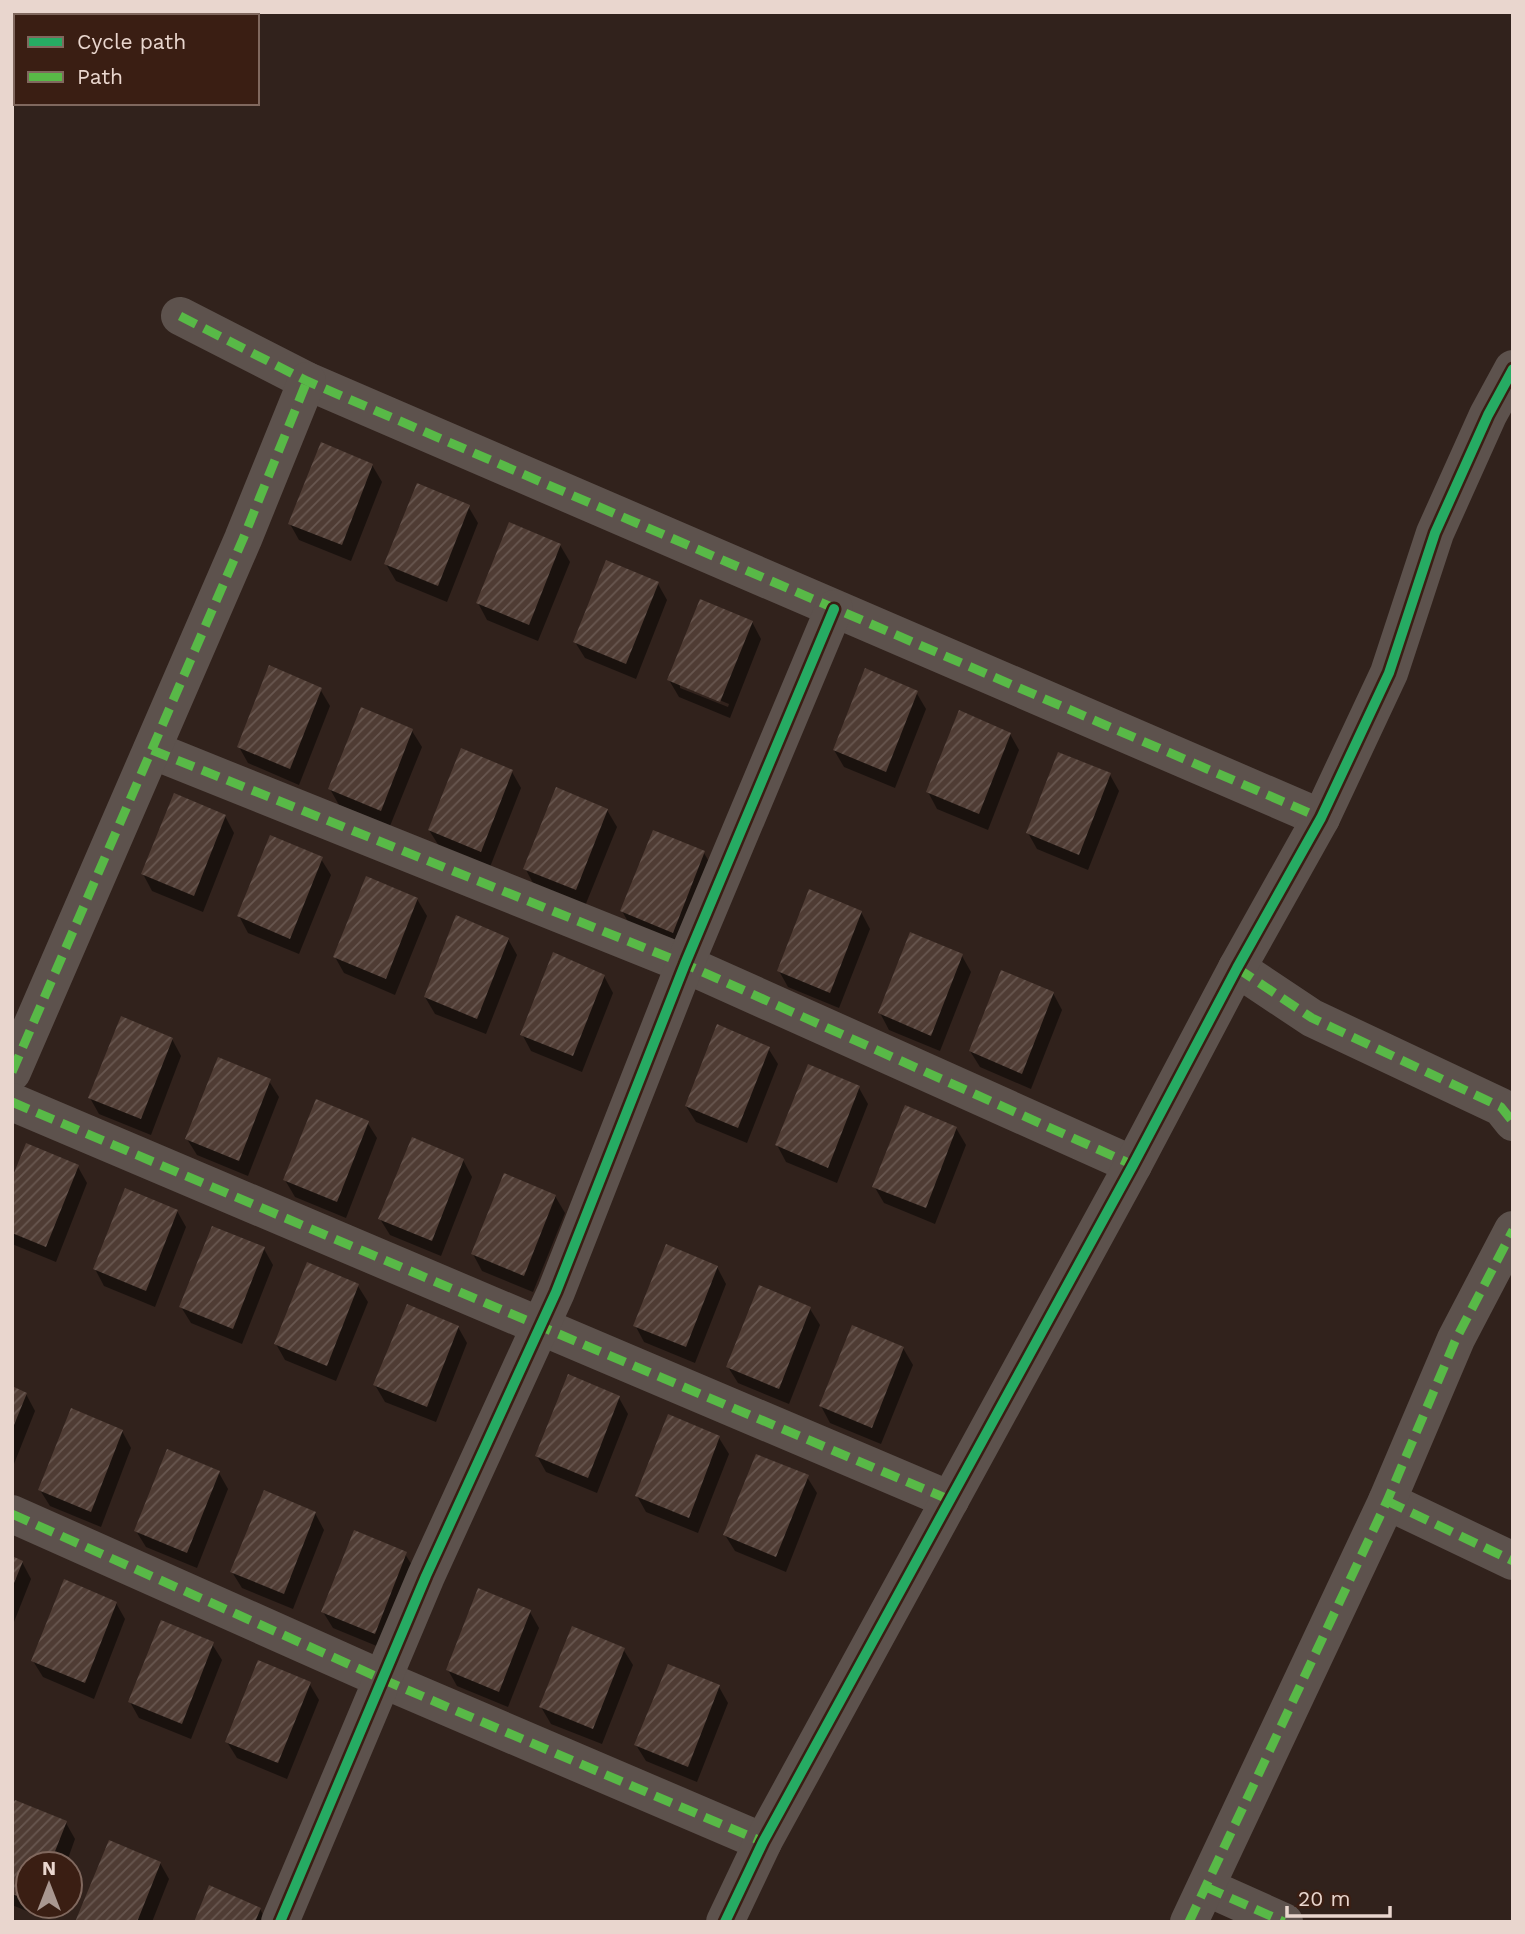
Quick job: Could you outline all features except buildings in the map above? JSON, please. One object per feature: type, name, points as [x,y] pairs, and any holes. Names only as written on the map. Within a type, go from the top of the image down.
[{"type":"street","points":[[180,316],[307,381],[1321,818]]},
{"type":"street","points":[[725,1922],[763,1842],[1321,818],[1389,673],[1435,533],[1488,415],[1513,369]]},
{"type":"street","points":[[12,1072],[243,539],[307,381]]},
{"type":"street","points":[[280,1922],[426,1576],[556,1292],[685,964],[834,609]]},
{"type":"street","points":[[152,750],[685,964],[1133,1165]]},
{"type":"street","points":[[1237,968],[1312,1018],[1501,1107],[1513,1122]]},
{"type":"street","points":[[12,1102],[950,1500]]},
{"type":"street","points":[[1189,1922],[1387,1501],[1456,1339],[1513,1230]]},
{"type":"street","points":[[1387,1501],[1513,1561]]},
{"type":"street","points":[[12,1514],[382,1679],[763,1842]]},
{"type":"street","points":[[1206,1888],[1284,1922]]},
{"type":"marked path","points":[[180,316],[307,381],[1321,818]]},
{"type":"marked path","points":[[12,1072],[243,539],[307,381]]},
{"type":"marked path","points":[[152,750],[685,964],[1133,1165]]},
{"type":"marked path","points":[[1237,968],[1312,1018],[1501,1107],[1513,1122]]},
{"type":"marked path","points":[[12,1102],[950,1500]]},
{"type":"marked path","points":[[1189,1922],[1387,1501],[1456,1339],[1513,1230]]},
{"type":"marked path","points":[[1387,1501],[1513,1561]]},
{"type":"marked path","points":[[12,1514],[382,1679],[763,1842]]},
{"type":"marked path","points":[[1206,1887],[1284,1922]]},
{"type":"cycle path","points":[[725,1922],[763,1842],[1321,818],[1389,673],[1435,533],[1488,415],[1513,369]]},
{"type":"cycle path","points":[[280,1922],[426,1576],[556,1292],[685,964],[834,609]]}]
